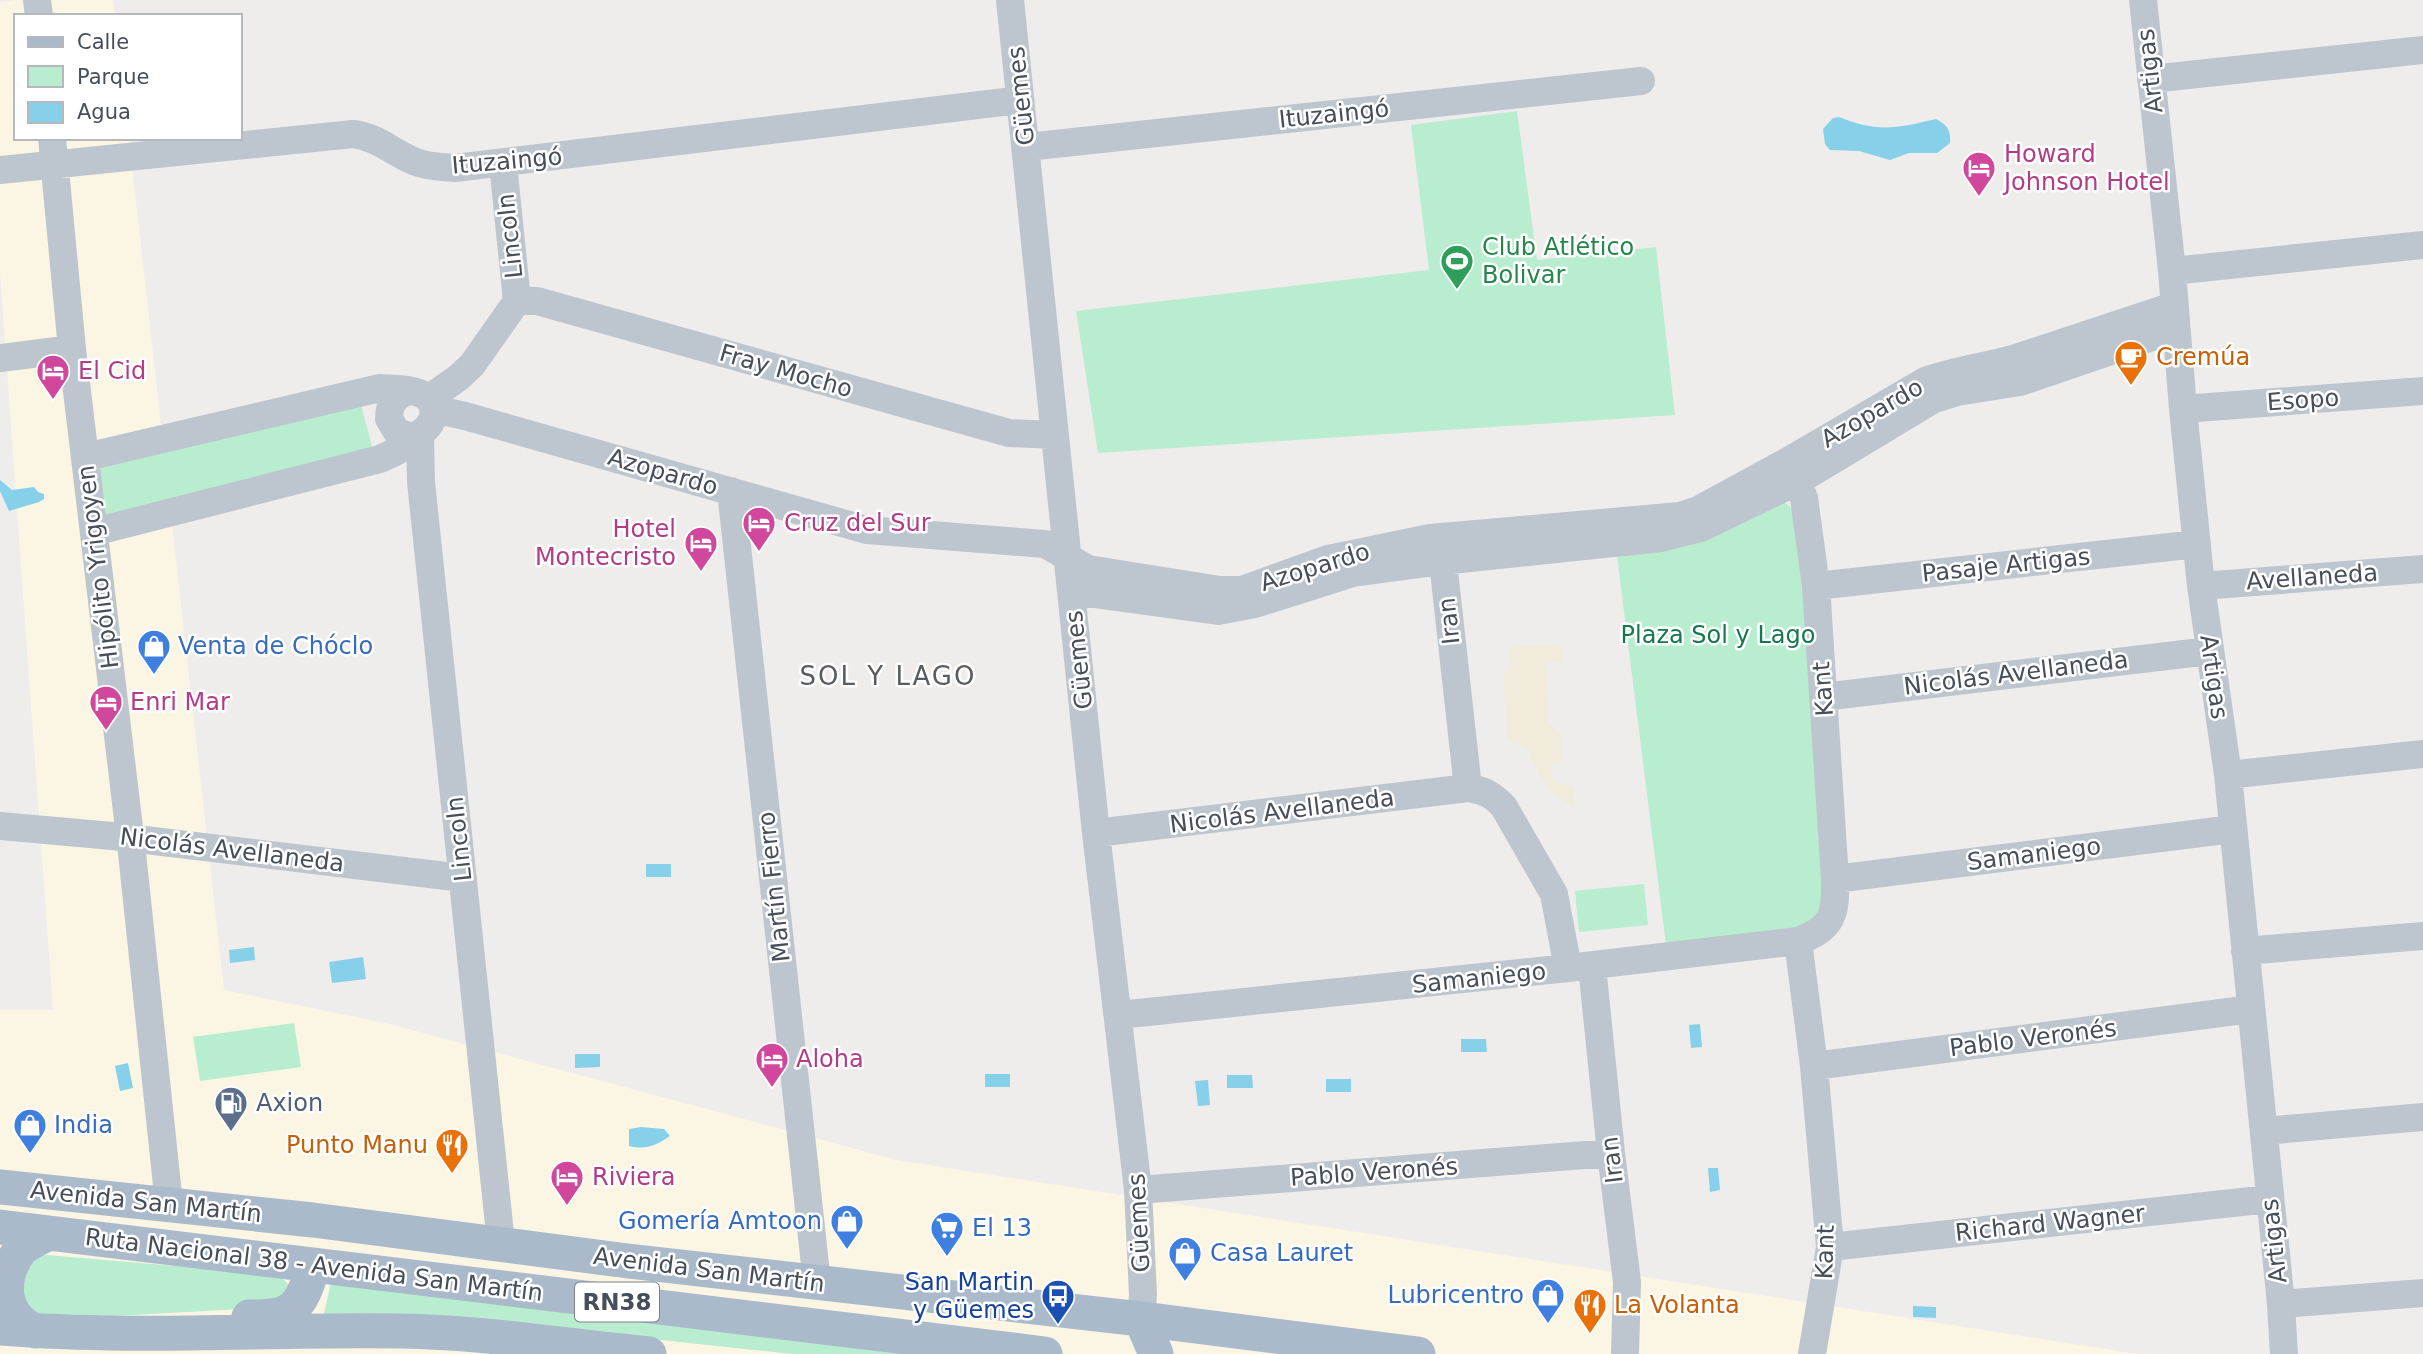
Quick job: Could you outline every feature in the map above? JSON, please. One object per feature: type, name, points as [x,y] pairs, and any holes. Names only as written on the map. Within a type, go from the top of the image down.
[{"type":"main road","name":"Avenida San Martín","points":[[2,1187],[313,1220],[1419,1354]]},
{"type":"main road","points":[[1,1227],[2,1187]]},
{"type":"main road","points":[[304,1343],[313,1220]]},
{"type":"main road","name":"Ruta Nacional 38 - Avenida San Martín","points":[[1,1227],[309,1273],[452,1281],[746,1318],[923,1347],[1045,1354]]},
{"type":"main road","points":[[35,1331],[21,1325],[10,1314],[3,1294],[3,1279],[13,1258],[21,1249],[49,1233]]},
{"type":"main road","points":[[452,1281],[505,1244],[558,1294]]},
{"type":"main road","points":[[132,1333],[183,1318],[271,1317],[284,1314],[301,1301],[309,1273]]},
{"type":"main road","points":[[746,1318],[780,1278]]},
{"type":"main road","points":[[923,1347],[931,1295]]},
{"type":"main road","points":[[1141,1319],[1156,1354]]},
{"type":"main road","name":"Ruta Nacional 38 - Avenida San Martín","points":[[0,1328],[304,1343],[401,1331],[462,1334],[649,1354]]},
{"type":"street","name":"Güemes","points":[[1010,0],[1097,833],[1138,1190],[1143,1295],[1141,1319]]},
{"type":"street","name":"Artigas","points":[[2143,0],[2172,271],[2201,586],[2228,775],[2284,1354]]},
{"type":"street","points":[[2151,79],[2423,50]]},
{"type":"street","name":"Ituzaingó","points":[[1027,147],[1640,81]]},
{"type":"street","name":"Ituzaingó","points":[[0,170],[54,151],[353,134],[368,136],[425,165],[455,168],[1020,100]]},
{"type":"street","name":"Hipólito Yrigoyen","points":[[54,151],[72,349],[130,838],[169,1204]]},
{"type":"street","name":"Lincoln","points":[[424,400],[458,378],[472,365],[517,301],[503,164]]},
{"type":"street","points":[[2172,271],[2423,245]]},
{"type":"street","name":"Fray Mocho","points":[[517,301],[537,301],[1009,433],[1055,435]]},
{"type":"street","name":"Azopardo","points":[[1793,471],[1925,382],[1946,373],[2013,359],[2174,306]]},
{"type":"street","name":"Azopardo","points":[[86,457],[380,388],[867,530],[1045,544],[1088,569],[1220,590],[1241,590],[1328,559],[1441,549],[1680,516],[1793,471],[1934,399],[1957,392],[2020,382],[2161,334],[2176,335]]},
{"type":"street","points":[[0,358],[72,349]]},
{"type":"street","name":"Esopo","points":[[2183,409],[2423,391]]},
{"type":"street","points":[[94,532],[380,459],[397,451],[416,436],[431,424],[424,400],[396,397],[391,403],[389,419],[397,432],[416,436]]},
{"type":"street","name":"Lincoln","points":[[416,436],[505,1244]]},
{"type":"street","name":"Kant","points":[[1793,471],[1804,498],[1815,586],[1835,879],[1836,905],[1831,920]]},
{"type":"street","name":"Martín Fierro","points":[[731,491],[817,1283]]},
{"type":"street","name":"Pasaje Artigas","points":[[1815,586],[2197,544]]},
{"type":"street","name":"Azopardo","points":[[1072,591],[1218,611],[1255,604],[1441,549]]},
{"type":"street","name":"Iran","points":[[1441,549],[1468,788],[1482,790],[1504,807],[1555,894],[1580,967],[1611,1153],[1627,1282],[1625,1354]]},
{"type":"street","name":"Avellaneda","points":[[2201,586],[2423,569]]},
{"type":"street","name":"Nicolás Avellaneda","points":[[1823,697],[2209,651]]},
{"type":"street","points":[[2228,775],[2423,754]]},
{"type":"street","name":"Nicolás Avellaneda","points":[[1097,833],[1468,788]]},
{"type":"street","name":"Nicolás Avellaneda","points":[[0,826],[130,838],[463,878]]},
{"type":"street","name":"Samaniego","points":[[1835,879],[2233,829]]},
{"type":"street","name":"Samaniego","points":[[1119,1015],[1580,967],[1798,941],[1815,934],[1831,920]]},
{"type":"street","points":[[2245,951],[2423,936]]},
{"type":"street","name":"Kant","points":[[1798,941],[1814,1066],[1830,1247],[1812,1354]]},
{"type":"street","name":"Pablo Veronés","points":[[1814,1066],[2252,1009]]},
{"type":"street","points":[[2264,1131],[2423,1116]]},
{"type":"street","name":"Pablo Veronés","points":[[1138,1190],[1611,1153]]},
{"type":"street","name":"Richard Wagner","points":[[1830,1247],[2270,1199]]},
{"type":"street","points":[[2281,1304],[2423,1293]]},
{"type":"shaded area","points":[[113,0],[115,14],[14,14],[14,140],[129,140],[224,990],[390,1024],[897,1160],[2131,1353],[2167,1354],[0,1354],[0,1010],[53,1010],[0,274],[0,2]]},
{"type":"green space","name":"Club Atlético Bolivar","points":[[1517,111],[1537,260],[1656,247],[1675,415],[1098,453],[1076,311],[1429,270],[1411,125]]},
{"type":"green space","points":[[360,402],[375,456],[94,532],[86,457]]},
{"type":"green space","name":"Plaza Sol y Lago","points":[[1782,499],[1792,509],[1806,582],[1826,908],[1813,926],[1666,945],[1617,556]]},
{"type":"green space","points":[[1644,884],[1648,925],[1579,932],[1575,891]]},
{"type":"green space","points":[[294,1023],[301,1067],[200,1081],[193,1037]]},
{"type":"green space","points":[[36,1254],[280,1275],[291,1288],[279,1307],[114,1316],[26,1313],[13,1276]]},
{"type":"green space","points":[[331,1282],[901,1354],[793,1354],[415,1314],[324,1314]]},
{"type":"sand","points":[[1562,645],[1563,662],[1546,663],[1549,723],[1561,734],[1563,762],[1551,764],[1553,782],[1573,786],[1575,807],[1550,790],[1526,747],[1507,740],[1503,674],[1509,669],[1510,647]]},
{"type":"water","points":[[1839,117],[1876,127],[1910,125],[1936,119],[1948,128],[1950,143],[1937,153],[1909,153],[1890,160],[1859,151],[1830,150],[1825,144],[1823,129],[1833,118]]},
{"type":"water","points":[[0,480],[12,490],[34,487],[44,494],[44,499],[9,511],[0,491]]},
{"type":"water","points":[[646,864],[671,864],[671,877],[646,877]]},
{"type":"water","points":[[254,947],[255,960],[230,963],[229,950]]},
{"type":"water","points":[[363,957],[366,979],[332,983],[329,962]]},
{"type":"water","points":[[1700,1024],[1702,1047],[1691,1048],[1689,1025]]},
{"type":"water","points":[[1461,1039],[1486,1039],[1487,1052],[1461,1052]]},
{"type":"water","points":[[575,1054],[600,1054],[600,1067],[575,1068]]},
{"type":"water","points":[[128,1063],[133,1088],[120,1091],[115,1066]]},
{"type":"water","points":[[985,1074],[1010,1074],[1010,1087],[985,1087]]},
{"type":"water","points":[[1227,1075],[1252,1075],[1253,1088],[1227,1088]]},
{"type":"water","points":[[1326,1079],[1351,1079],[1351,1092],[1326,1092]]},
{"type":"water","points":[[1208,1080],[1210,1105],[1198,1106],[1195,1081]]},
{"type":"water","points":[[629,1129],[664,1129],[670,1136],[650,1146],[629,1146]]},
{"type":"water","points":[[1708,1168],[1718,1168],[1720,1190],[1710,1192]]},
{"type":"water","points":[[1913,1306],[1936,1307],[1936,1318],[1913,1317]]},
{"type":"place","name":"Howard Johnson Hotel","points":[[1979,198]]},
{"type":"place","name":"Club Atlético Bolivar","points":[[1457,291]]},
{"type":"place","name":"Cremúa","points":[[2131,387]]},
{"type":"place","name":"El Cid","points":[[53,401]]},
{"type":"place","name":"Cruz del Sur","points":[[759,553]]},
{"type":"place","name":"Hotel Montecristo","points":[[701,573]]},
{"type":"place","name":"Venta de Chóclo","points":[[154,676]]},
{"type":"place","name":"Enri Mar","points":[[106,732]]},
{"type":"place","name":"Aloha","points":[[772,1089]]},
{"type":"place","name":"Axion","points":[[231,1133]]},
{"type":"place","name":"India","points":[[30,1155]]},
{"type":"place","name":"Punto Manu","points":[[452,1175]]},
{"type":"place","name":"Riviera","points":[[567,1207]]},
{"type":"place","name":"Gomería Amtoon","points":[[847,1251]]},
{"type":"place","name":"El 13","points":[[947,1258]]},
{"type":"place","name":"Casa Lauret","points":[[1185,1283]]},
{"type":"place","name":"Lubricentro","points":[[1548,1325]]},
{"type":"place","name":"San Martin y Güemes","points":[[1058,1326]]},
{"type":"place","name":"La Volanta","points":[[1590,1335]]},
{"type":"district","name":"SOL Y LAGO","points":[[888,676]]}]
